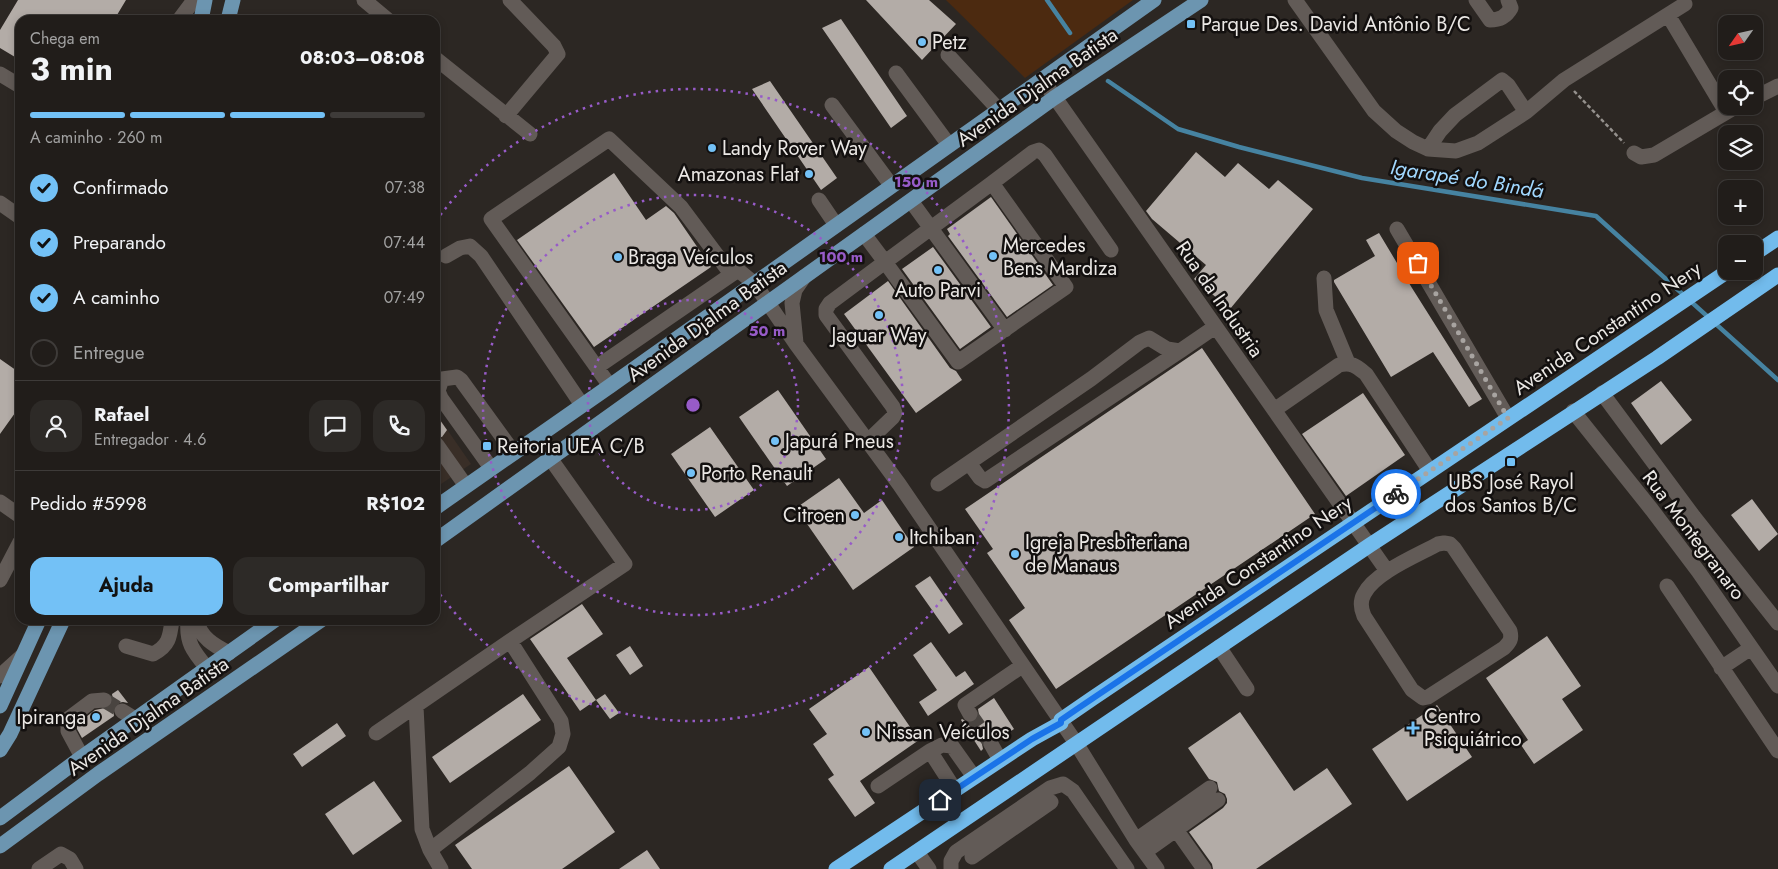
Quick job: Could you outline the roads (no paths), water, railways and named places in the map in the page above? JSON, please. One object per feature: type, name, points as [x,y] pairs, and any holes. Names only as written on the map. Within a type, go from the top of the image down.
[{"type":"highway","points":[[1763,248],[1778,238]]},
{"type":"highway","points":[[891,869],[1370,545],[1698,330],[1778,275]]},
{"type":"highway","name":"Avenida Constantino Nery","points":[[836,869],[1000,760],[1061,723],[1061,720],[1077,709],[1718,278]]},
{"type":"main road","points":[[202,15],[205,0]]},
{"type":"main road","points":[[229,15],[233,0]]},
{"type":"main road","name":"Avenida Djalma Batista","points":[[440,501],[466,486],[610,386],[1154,0]]},
{"type":"main road","name":"Avenida Djalma Batista","points":[[440,537],[1054,98],[1200,0]]},
{"type":"main road","points":[[0,706],[37,625]]},
{"type":"main road","points":[[0,750],[10,734],[61,625]]},
{"type":"main road","name":"Avenida Djalma Batista","points":[[0,818],[82,757],[268,625]]},
{"type":"main road","name":"Avenida Djalma Batista","points":[[0,846],[98,774],[314,625]]},
{"type":"street","points":[[183,15],[194,0]]},
{"type":"street","points":[[364,0],[382,15]]},
{"type":"street","points":[[506,116],[558,54],[554,46],[510,0]]},
{"type":"street","points":[[1294,0],[1374,111],[1396,131],[1428,149],[1456,151],[1478,143],[1526,112],[1564,80],[1685,4]]},
{"type":"street","points":[[1476,0],[1490,20],[1498,20],[1507,14],[1511,8],[1508,0]]},
{"type":"street","points":[[1668,16],[1718,89]]},
{"type":"street","points":[[948,55],[998,110]]},
{"type":"street","points":[[440,62],[530,134]]},
{"type":"street","points":[[0,74],[15,83]]},
{"type":"street","points":[[896,74],[949,144]]},
{"type":"street","name":"Rua da Industria","points":[[1042,78],[1054,98],[1387,571]]},
{"type":"street","points":[[1428,149],[1440,131],[1456,115],[1502,80],[1508,85],[1526,112]]},
{"type":"street","points":[[1763,94],[1778,86]]},
{"type":"street","points":[[832,105],[891,185]]},
{"type":"street","points":[[1634,154],[1641,157],[1654,155],[1722,115]]},
{"type":"street","points":[[610,386],[491,219],[609,139],[681,207],[731,274]]},
{"type":"street","points":[[868,441],[895,413],[826,315],[826,309],[830,302],[1039,150],[1111,250]]},
{"type":"street","points":[[864,234],[958,362],[1066,286],[992,183]]},
{"type":"street","points":[[819,200],[836,225]]},
{"type":"street","points":[[911,201],[1005,330]]},
{"type":"street","points":[[0,203],[15,214]]},
{"type":"street","points":[[1398,229],[1508,418]]},
{"type":"street","points":[[446,256],[460,248],[470,246],[481,256],[582,405]]},
{"type":"street","points":[[597,367],[738,270],[754,284],[899,484],[1076,743],[1157,869]]},
{"type":"street","points":[[796,344],[792,303],[795,290],[806,274]]},
{"type":"street","points":[[1324,278],[1326,310],[1348,363]]},
{"type":"street","points":[[969,463],[980,478],[986,481],[1215,327]]},
{"type":"street","points":[[938,484],[1092,379],[1140,342],[1150,338],[1167,349],[1180,351]]},
{"type":"street","points":[[1274,410],[1339,365],[1348,363],[1357,366],[1366,374],[1430,471]]},
{"type":"street","points":[[440,373],[461,380],[514,452]]},
{"type":"street","points":[[1602,393],[1694,517],[1778,624]]},
{"type":"street","points":[[440,396],[492,468]]},
{"type":"street","name":"Rua Montegranaro","points":[[1573,411],[1698,571],[1778,686]]},
{"type":"street","points":[[440,449],[466,486]]},
{"type":"street","points":[[376,733],[625,564],[550,458]]},
{"type":"street","points":[[0,502],[15,512]]},
{"type":"street","points":[[1438,544],[1450,544],[1510,631],[1512,636],[1510,642],[1504,648],[1428,697],[1423,698],[1416,695],[1374,633],[1361,610],[1363,595],[1366,590],[1387,571],[1438,544]]},
{"type":"street","points":[[0,580],[15,552]]},
{"type":"street","points":[[1667,586],[1778,751]]},
{"type":"street","points":[[126,646],[153,654],[162,650],[168,641],[171,625]]},
{"type":"street","points":[[188,625],[188,639],[194,652],[207,668]]},
{"type":"street","points":[[198,625],[206,638],[215,646],[229,653]]},
{"type":"street","points":[[430,850],[530,773],[559,747],[563,734],[561,721],[510,641]]},
{"type":"street","points":[[1219,647],[1247,689]]},
{"type":"street","points":[[1722,668],[1751,648]]},
{"type":"street","points":[[0,676],[24,654]]},
{"type":"street","points":[[970,714],[965,705],[1022,666]]},
{"type":"street","points":[[82,757],[68,731],[68,719],[92,701],[104,700]]},
{"type":"street","points":[[416,706],[422,829],[430,850],[441,869]]},
{"type":"street","points":[[122,711],[135,719]]},
{"type":"street","points":[[991,744],[1000,760]]},
{"type":"street","points":[[878,786],[942,745],[952,746],[974,777]]},
{"type":"street","points":[[930,751],[956,790]]},
{"type":"street","points":[[951,869],[951,861],[956,852],[1050,788],[1063,784],[1073,790],[1127,869]]},
{"type":"street","points":[[1141,846],[1214,794]]},
{"type":"street","points":[[972,857],[1051,802]]},
{"type":"street","points":[[1172,824],[1204,869]]},
{"type":"street","points":[[917,852],[929,869]]},
{"type":"street","points":[[40,869],[61,854],[70,859],[76,869]]},
{"type":"waterway","name":"Igarapé do Bindá","points":[[1047,0],[1070,33]]},
{"type":"waterway","name":"Igarapé do Bindá","points":[[1108,81],[1178,129],[1239,147],[1362,178],[1596,216],[1778,380]]},
{"type":"tunnel","points":[[104,700],[122,711]]},
{"type":"tunnel","points":[[970,714],[991,744]]},
{"type":"place","name":"Parque Des. David Antônio B/C","points":[[1191,24]]},
{"type":"place","name":"Petz","points":[[922,42]]},
{"type":"place","name":"Landy Rover Way","points":[[712,148]]},
{"type":"place","name":"Amazonas Flat","points":[[809,174]]},
{"type":"place","name":"Mercedes Bens Mardiza","points":[[993,256]]},
{"type":"place","name":"Braga Veículos","points":[[618,257]]},
{"type":"place","name":"Auto Parvi","points":[[938,270]]},
{"type":"place","name":"Jaguar Way","points":[[879,315]]},
{"type":"place","name":"Japurá Pneus","points":[[775,441]]},
{"type":"place","name":"Reitoria UEA C/B","points":[[487,446]]},
{"type":"place","name":"UBS José Rayol dos Santos B/C","points":[[1511,462]]},
{"type":"place","name":"Porto Renault","points":[[691,473]]},
{"type":"place","name":"Citroen","points":[[855,515]]},
{"type":"place","name":"Itchiban","points":[[899,537]]},
{"type":"place","name":"Igreja Presbiteriana de Manaus","points":[[1015,554]]},
{"type":"place","name":"Ipiranga","points":[[96,717]]},
{"type":"place","name":"Centro Psiquiátrico","points":[[1413,728]]},
{"type":"place","name":"Nissan Veículos","points":[[866,732]]}]
